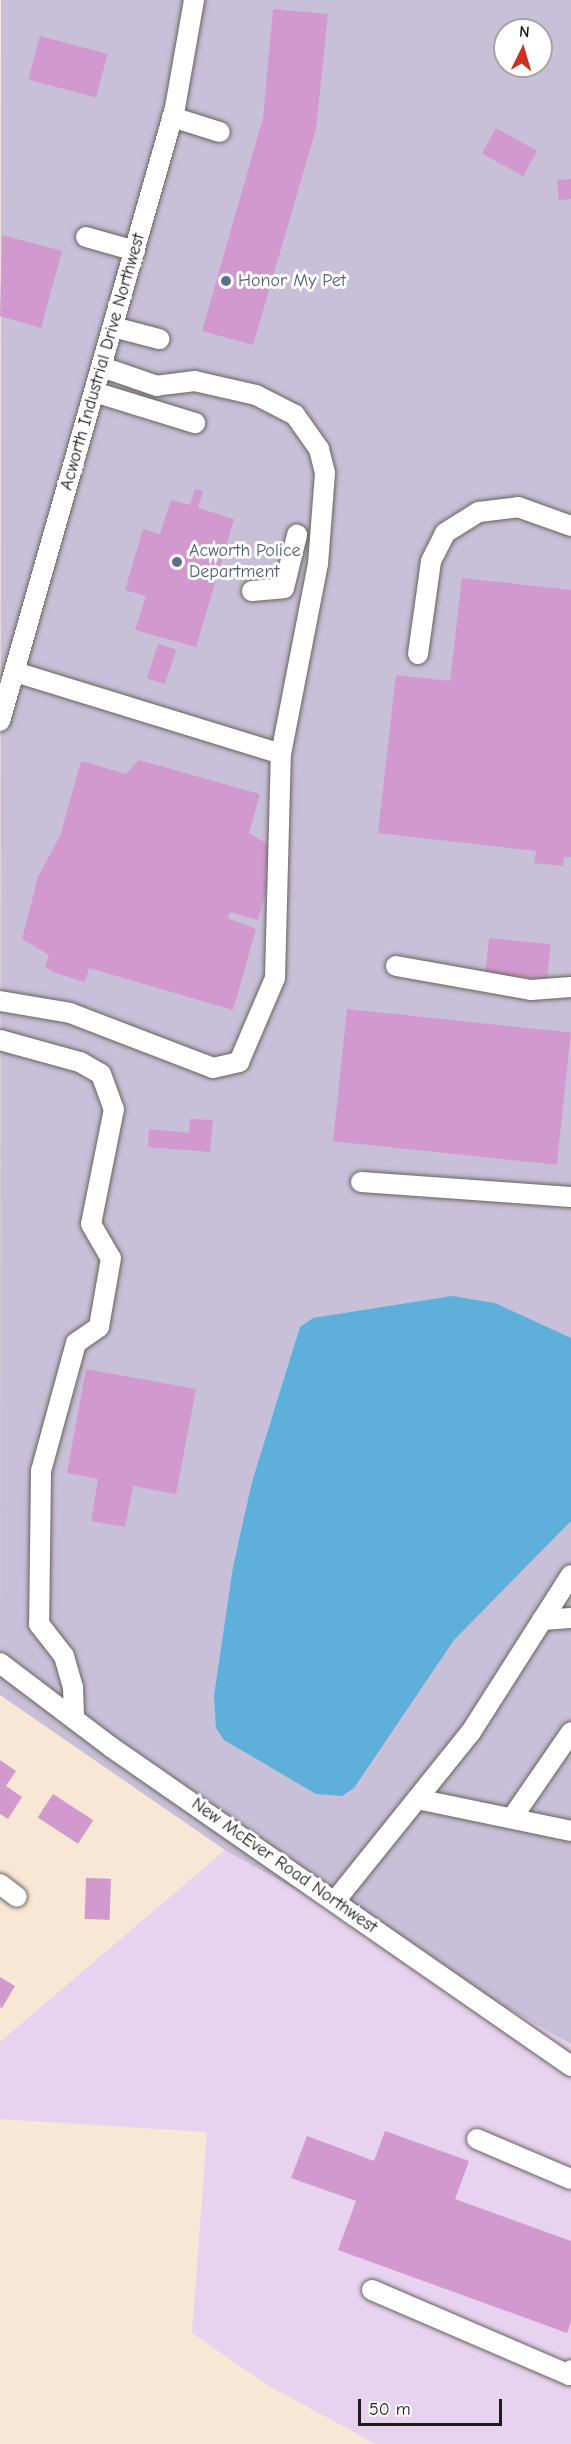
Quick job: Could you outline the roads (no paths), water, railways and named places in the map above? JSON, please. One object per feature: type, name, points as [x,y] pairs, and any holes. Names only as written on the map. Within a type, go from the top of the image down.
[{"type":"street","name":"Acworth Industrial Drive Northwest","points":[[0,721],[172,117],[194,0]]},
{"type":"street","points":[[172,117],[220,132]]},
{"type":"street","points":[[86,237],[135,251]]},
{"type":"street","points":[[113,327],[159,339]]},
{"type":"street","points":[[0,1001],[70,1013],[213,1068],[239,1062],[275,978],[281,754],[313,601],[324,473],[319,449],[305,425],[284,407],[240,390],[195,381],[158,386],[102,368]]},
{"type":"street","points":[[94,392],[195,423]]},
{"type":"street","points":[[418,654],[431,561],[445,533],[479,512],[518,507],[571,526]]},
{"type":"street","points":[[284,588],[297,535]]},
{"type":"street","points":[[252,591],[284,588],[313,601]]},
{"type":"street","points":[[15,672],[281,754]]},
{"type":"street","points":[[396,966],[531,990],[571,987]]},
{"type":"street","points":[[0,1040],[80,1062],[101,1074],[114,1109],[91,1224],[111,1258],[99,1326],[76,1343],[41,1471],[39,1624],[64,1656],[73,1687],[74,1719]]},
{"type":"street","points":[[361,1182],[571,1197]]},
{"type":"street","points":[[335,1901],[471,1732],[571,1575]]},
{"type":"street","points":[[542,1620],[571,1618]]},
{"type":"street","name":"New McEver Road Northwest","points":[[0,1664],[74,1719],[571,2066]]},
{"type":"street","points":[[512,1818],[571,1732]]},
{"type":"street","points":[[417,1799],[571,1831]]},
{"type":"street","points":[[0,1884],[17,1897]]},
{"type":"street","points":[[477,2139],[571,2180]]},
{"type":"street","points":[[372,2290],[569,2375],[571,2370]]},
{"type":"water","points":[[452,1296],[495,1303],[571,1338],[571,1521],[454,1640],[354,1788],[342,1796],[316,1794],[224,1740],[216,1728],[214,1696],[233,1567],[252,1482],[300,1327],[313,1318]]},
{"type":"place","name":"Honor My Pet","points":[[226,281]]},
{"type":"place","name":"Acworth Police Department","points":[[177,562]]}]
